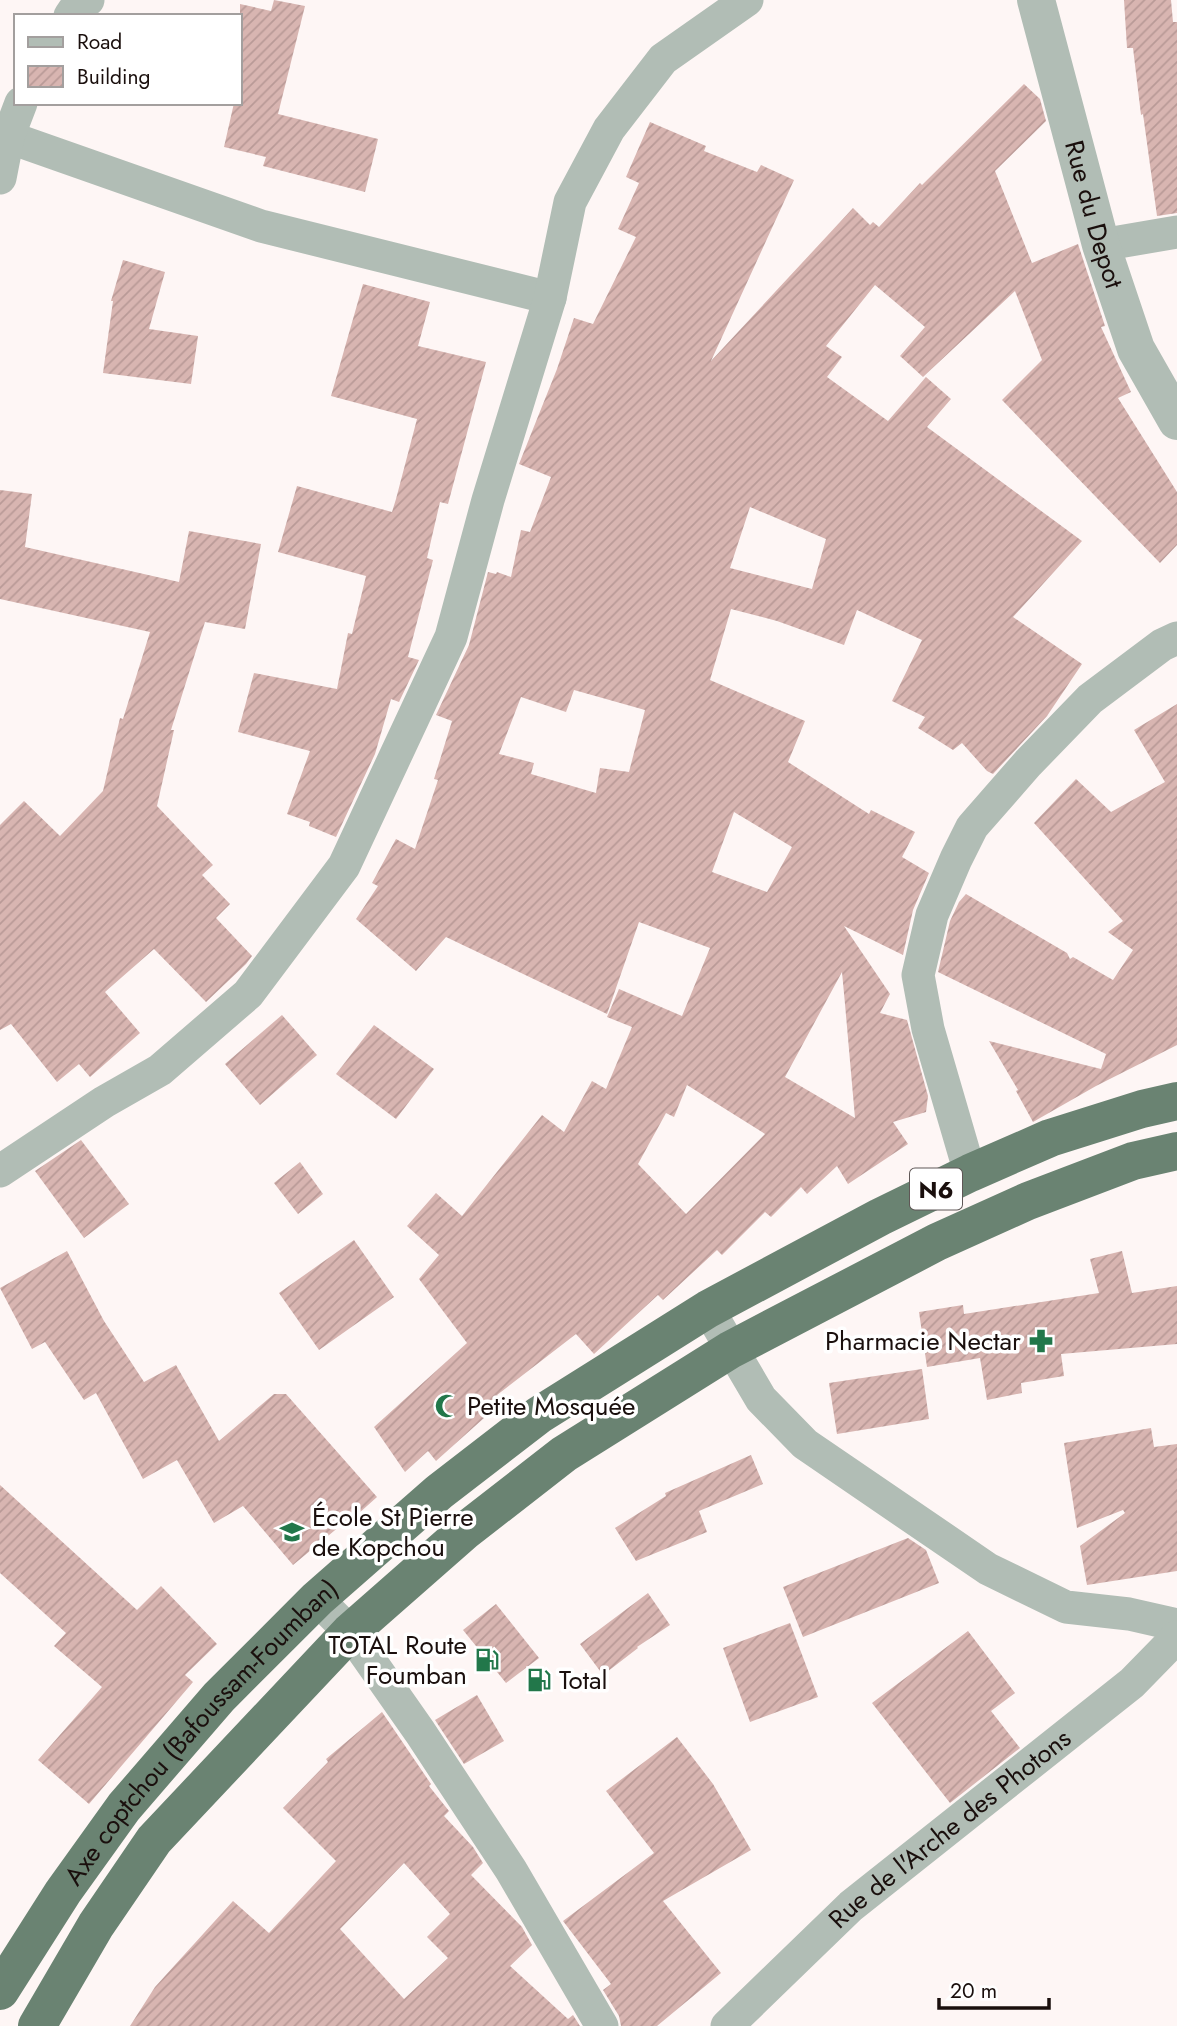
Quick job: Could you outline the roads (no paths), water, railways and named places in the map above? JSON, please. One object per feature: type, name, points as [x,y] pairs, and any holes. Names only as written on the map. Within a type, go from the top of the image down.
[{"type":"highway","name":"N6","points":[[708,1309],[880,1217],[970,1173],[1050,1138],[1142,1109],[1177,1101]]},
{"type":"highway","name":"N6","points":[[730,1350],[937,1242],[1028,1201],[1133,1161],[1177,1151]]},
{"type":"highway","name":"Axe coptchou (Bafoussam-Foumban)","points":[[1,1988],[63,1892],[124,1807],[219,1697],[317,1599],[439,1492],[540,1415],[708,1309]]},
{"type":"highway","name":"Axe coptchou (Bafoussam-Foumban)","points":[[43,2017],[96,1925],[154,1840],[350,1632],[465,1531],[564,1454],[730,1350]]},
{"type":"highway","points":[[1,1988],[43,2017]]},
{"type":"street","points":[[71,14],[88,0]]},
{"type":"street","points":[[0,1171],[104,1102],[160,1070],[248,994],[344,866],[451,637],[488,500],[550,298],[570,202],[610,129],[663,59],[747,0]]},
{"type":"street","name":"Rue du Depot","points":[[1036,0],[1101,245],[1136,349],[1177,421]]},
{"type":"street","points":[[0,178],[8,137],[20,105]]},
{"type":"street","points":[[8,137],[261,226],[550,298]]},
{"type":"street","points":[[1101,245],[1177,232]]},
{"type":"street","points":[[970,1173],[928,1029],[918,975],[932,915],[972,827],[1020,772],[1090,699],[1162,645],[1177,638]]},
{"type":"street","points":[[708,1309],[761,1399],[804,1444],[988,1569],[1066,1607],[1129,1614],[1177,1625]]},
{"type":"street","points":[[317,1599],[350,1632],[420,1732],[511,1870],[602,2026]]},
{"type":"street","name":"Rue de l'Arche des Photons","points":[[727,2026],[851,1906],[1132,1683],[1177,1637]]},
{"type":"place","name":"Pharmacie Nectar","points":[[1041,1341]]},
{"type":"place","name":"Petite Mosquée","points":[[447,1406]]},
{"type":"place","name":"École St Pierre de Kopchou","points":[[292,1532]]},
{"type":"place","name":"TOTAL Route Foumban","points":[[487,1660]]},
{"type":"place","name":"Total","points":[[539,1680]]}]
